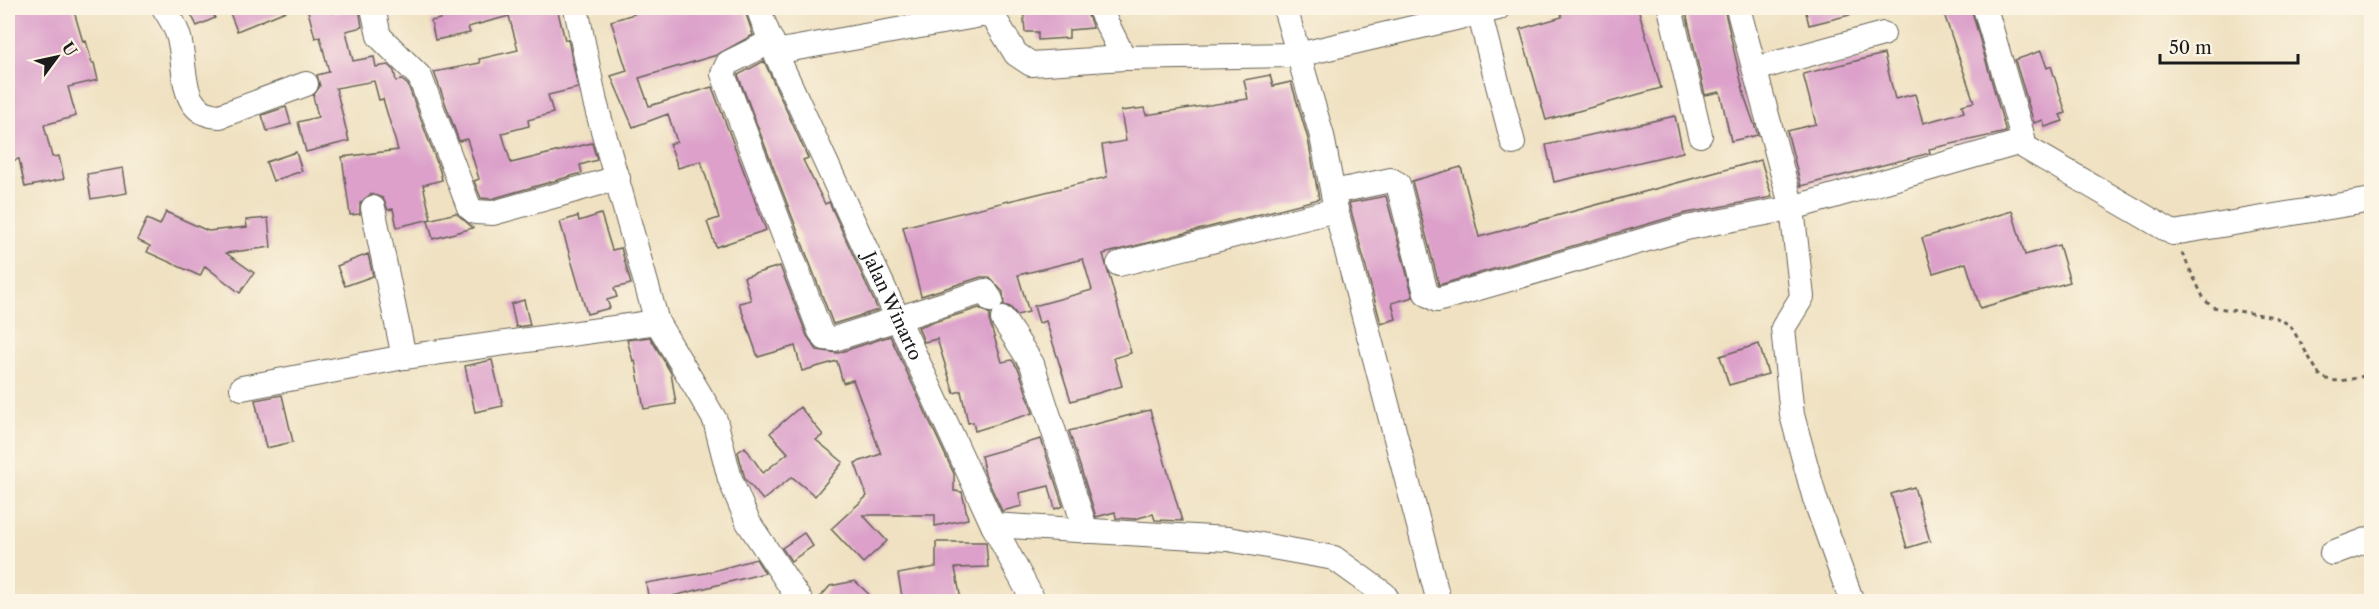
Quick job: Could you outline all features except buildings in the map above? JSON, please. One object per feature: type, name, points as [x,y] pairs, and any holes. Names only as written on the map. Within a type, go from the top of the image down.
[{"type":"street","points":[[164,8],[178,37],[189,96],[194,107],[206,116],[220,116],[306,84]]},
{"type":"street","points":[[373,8],[379,36],[420,77],[465,196],[475,212],[493,213],[618,178]]},
{"type":"street","points":[[579,8],[595,102],[657,322],[715,420],[730,478],[747,522],[801,602]]},
{"type":"street","name":"Jalan Winarto","points":[[758,8],[773,46],[993,525],[1034,602]]},
{"type":"street","points":[[1099,8],[1124,58]]},
{"type":"street","points":[[1286,8],[1322,136],[1334,201],[1439,602]]},
{"type":"street","points":[[1670,8],[1700,135]]},
{"type":"street","points":[[1738,8],[1792,208],[1802,297],[1783,328],[1792,415],[1815,499],[1852,602]]},
{"type":"street","points":[[1119,264],[1334,201],[1391,180],[1398,184],[1426,293],[1437,300],[1686,228],[1792,208],[2018,143],[2024,138],[1985,8]]},
{"type":"street","points":[[1086,531],[1032,364],[993,304],[898,318],[834,339],[825,338],[820,331],[723,74],[728,63],[773,46],[981,15],[989,15],[996,21],[1016,54],[1031,63],[1124,58],[1298,55],[1489,10],[1513,143]]},
{"type":"street","points":[[1755,69],[1883,34]]},
{"type":"street","points":[[2018,143],[2173,233],[2372,201]]},
{"type":"street","points":[[373,208],[404,357]]},
{"type":"street","points":[[242,388],[404,357],[657,322]]},
{"type":"street","points":[[993,525],[1228,539],[1334,558],[1384,594],[1389,602]]},
{"type":"street","points":[[2332,553],[2372,538]]},
{"type":"path","points":[[2173,233],[2204,299],[2212,307],[2275,317],[2290,325],[2319,374],[2325,380],[2332,382],[2372,374]]}]
